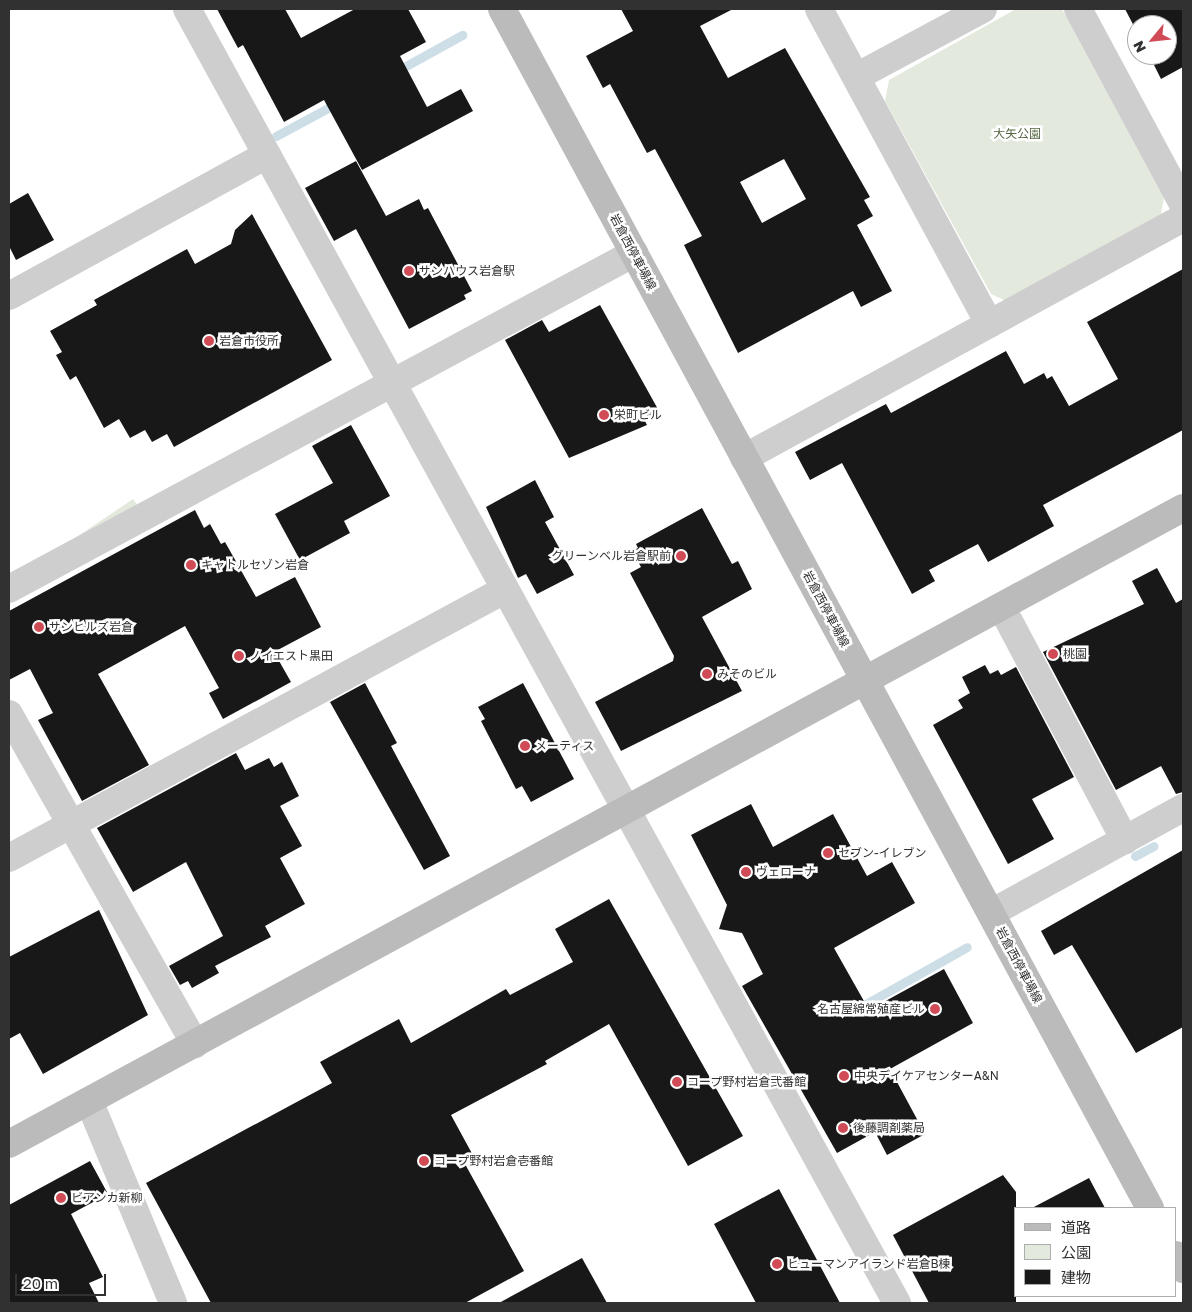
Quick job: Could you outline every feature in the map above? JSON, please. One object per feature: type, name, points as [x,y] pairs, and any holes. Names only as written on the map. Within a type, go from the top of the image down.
[{"type":"main road","name":"岩倉西停車場線","points":[[502,9],[1149,1207]]},
{"type":"main road","points":[[9,1144],[624,809],[1002,608],[1183,508]]},
{"type":"main road","points":[[1177,1257],[1183,1269]]},
{"type":"street","points":[[187,9],[624,809],[897,1303]]},
{"type":"street","points":[[819,9],[989,324]]},
{"type":"street","points":[[856,77],[983,9]]},
{"type":"street","points":[[1078,9],[1183,204]]},
{"type":"street","points":[[9,296],[267,155]]},
{"type":"street","points":[[744,458],[1183,218]]},
{"type":"street","points":[[9,589],[634,253]]},
{"type":"street","points":[[9,858],[504,590]]},
{"type":"street","points":[[1002,608],[1125,840]]},
{"type":"street","points":[[9,714],[195,1044]]},
{"type":"street","points":[[991,912],[1183,808]]},
{"type":"street","points":[[89,1101],[173,1303]]},
{"type":"green space","name":"大矢公園","points":[[1016,9],[1062,9],[1164,198],[1160,218],[1008,302],[991,294],[885,101],[889,80]]},
{"type":"green space","points":[[133,499],[137,505],[20,584],[16,578]]},
{"type":"building","points":[[217,9],[285,9],[301,38],[355,9],[408,9],[426,42],[400,56],[427,107],[461,89],[473,111],[362,170],[324,100],[284,122],[243,45],[238,48]]},
{"type":"building","points":[[621,9],[733,9],[700,26],[728,78],[785,48],[870,197],[864,200],[873,216],[857,225],[892,291],[861,307],[853,291],[738,353],[684,245],[702,236],[655,149],[647,153],[610,84],[603,88],[586,56],[633,31]],"holes":[[[784,159],[806,199],[762,223],[740,182]]]},
{"type":"building","points":[[1125,9],[1183,9],[1183,67],[1161,79],[1154,65],[1177,65],[1177,15],[1128,15]]},
{"type":"building","points":[[356,161],[386,216],[419,199],[424,210],[428,208],[472,291],[464,295],[466,299],[409,329],[356,229],[334,241],[305,188]]},
{"type":"building","points":[[28,193],[54,240],[16,260],[9,246],[9,204]]},
{"type":"building","name":"岩倉市役所","points":[[252,214],[332,360],[174,447],[167,434],[152,442],[145,430],[130,438],[119,419],[104,428],[76,376],[70,380],[56,355],[62,352],[50,331],[97,305],[94,300],[187,249],[195,264],[231,244],[235,230]]},
{"type":"building","points":[[1183,269],[1183,430],[1043,505],[1054,526],[988,562],[978,544],[929,570],[935,581],[912,594],[842,463],[810,480],[795,452],[886,404],[891,413],[1006,351],[1024,384],[1044,373],[1047,379],[1052,376],[1069,406],[1118,379],[1087,322]]},
{"type":"building","points":[[600,305],[659,411],[644,419],[647,425],[569,458],[505,340],[542,320],[549,332]]},
{"type":"building","points":[[351,425],[390,496],[344,521],[350,533],[300,560],[275,514],[333,483],[312,446]]},
{"type":"building","points":[[535,480],[554,517],[545,522],[574,575],[537,594],[526,574],[518,578],[486,507]]},
{"type":"building","points":[[702,508],[732,564],[738,561],[752,589],[702,617],[742,691],[621,751],[595,702],[673,661],[674,656],[630,573],[641,567],[632,551],[638,548],[636,544]]},
{"type":"building","points":[[195,510],[204,528],[210,524],[221,544],[225,542],[256,597],[295,577],[321,627],[274,652],[291,682],[223,719],[209,693],[219,688],[185,626],[98,674],[149,765],[82,801],[38,720],[53,713],[30,669],[9,680],[9,611]]},
{"type":"building","points":[[1157,568],[1176,603],[1183,599],[1183,792],[1176,794],[1161,766],[1116,790],[1043,652],[1144,604],[1132,581]]},
{"type":"building","points":[[985,665],[990,674],[998,670],[1001,675],[1016,667],[1074,777],[1032,799],[1054,839],[1008,864],[933,725],[963,708],[958,700],[970,693],[962,677]]},
{"type":"building","points":[[365,683],[397,743],[391,746],[450,856],[424,870],[330,702]]},
{"type":"building","name":"メーティス","points":[[523,683],[574,779],[531,802],[522,786],[516,789],[481,721],[485,719],[478,707]]},
{"type":"building","points":[[236,753],[245,770],[269,758],[274,767],[282,762],[299,796],[280,806],[302,846],[280,858],[305,904],[265,926],[271,937],[215,966],[219,973],[192,988],[188,981],[180,985],[169,966],[223,936],[186,862],[133,892],[97,828]]},
{"type":"building","points":[[751,804],[773,847],[833,814],[867,876],[892,862],[915,903],[834,948],[869,1010],[944,969],[973,1023],[890,1069],[925,1134],[887,1155],[875,1132],[837,1153],[742,986],[763,974],[742,933],[719,929],[727,905],[691,835]]},
{"type":"building","points":[[1183,850],[1183,1027],[1136,1053],[1072,945],[1054,955],[1041,931]]},
{"type":"building","points":[[609,899],[743,1136],[688,1166],[609,1024],[545,1061],[547,1064],[451,1115],[475,1159],[465,1164],[524,1271],[465,1303],[211,1303],[146,1183],[332,1083],[320,1062],[399,1019],[411,1043],[506,989],[510,995],[573,962],[555,929]]},
{"type":"building","points":[[99,910],[148,1015],[43,1074],[20,1033],[9,1039],[9,957]]},
{"type":"building","points":[[90,1161],[108,1194],[71,1214],[103,1277],[89,1283],[99,1303],[9,1303],[9,1205]]},
{"type":"building","points":[[1003,1175],[1016,1192],[1016,1207],[1014,1207],[1014,1297],[1016,1297],[1016,1303],[929,1303],[893,1235]]},
{"type":"building","points":[[1089,1178],[1104,1207],[1034,1207]]},
{"type":"building","name":"ヒューマンアイランド岩倉B棟","points":[[779,1189],[840,1303],[756,1303],[714,1224]]},
{"type":"building","points":[[582,1258],[607,1303],[499,1303]]},
{"type":"waterway","points":[[395,72],[462,35]]},
{"type":"waterway","points":[[276,136],[337,103]]},
{"type":"waterway","points":[[1135,856],[1154,846]]},
{"type":"waterway","points":[[857,1009],[967,947]]},
{"type":"place","name":"サンハウス岩倉駅","points":[[409,271]]},
{"type":"place","name":"岩倉市役所","points":[[209,341]]},
{"type":"place","name":"栄町ビル","points":[[604,415]]},
{"type":"place","name":"グリーンベル岩倉駅前","points":[[681,556]]},
{"type":"place","name":"キャトルセゾン岩倉","points":[[191,565]]},
{"type":"place","name":"サンヒルズ岩倉","points":[[39,627]]},
{"type":"place","name":"桃園","points":[[1053,654]]},
{"type":"place","name":"ノイエスト黒田","points":[[239,656]]},
{"type":"place","name":"みそのビル","points":[[707,674]]},
{"type":"place","name":"メーティス","points":[[525,746]]},
{"type":"place","name":"セブン-イレブン","points":[[828,853]]},
{"type":"place","name":"ヴェローナ","points":[[746,872]]},
{"type":"place","name":"名古屋綿常殖産ビル","points":[[935,1009]]},
{"type":"place","name":"中央デイケアセンターA&N","points":[[844,1076]]},
{"type":"place","name":"コープ野村岩倉弐番館","points":[[677,1082]]},
{"type":"place","name":"後藤調剤薬局","points":[[843,1128]]},
{"type":"place","name":"コープ野村岩倉壱番館","points":[[424,1161]]},
{"type":"place","name":"ビアンカ新柳","points":[[61,1198]]},
{"type":"place","name":"ヒューマンアイランド岩倉B棟","points":[[777,1264]]}]
